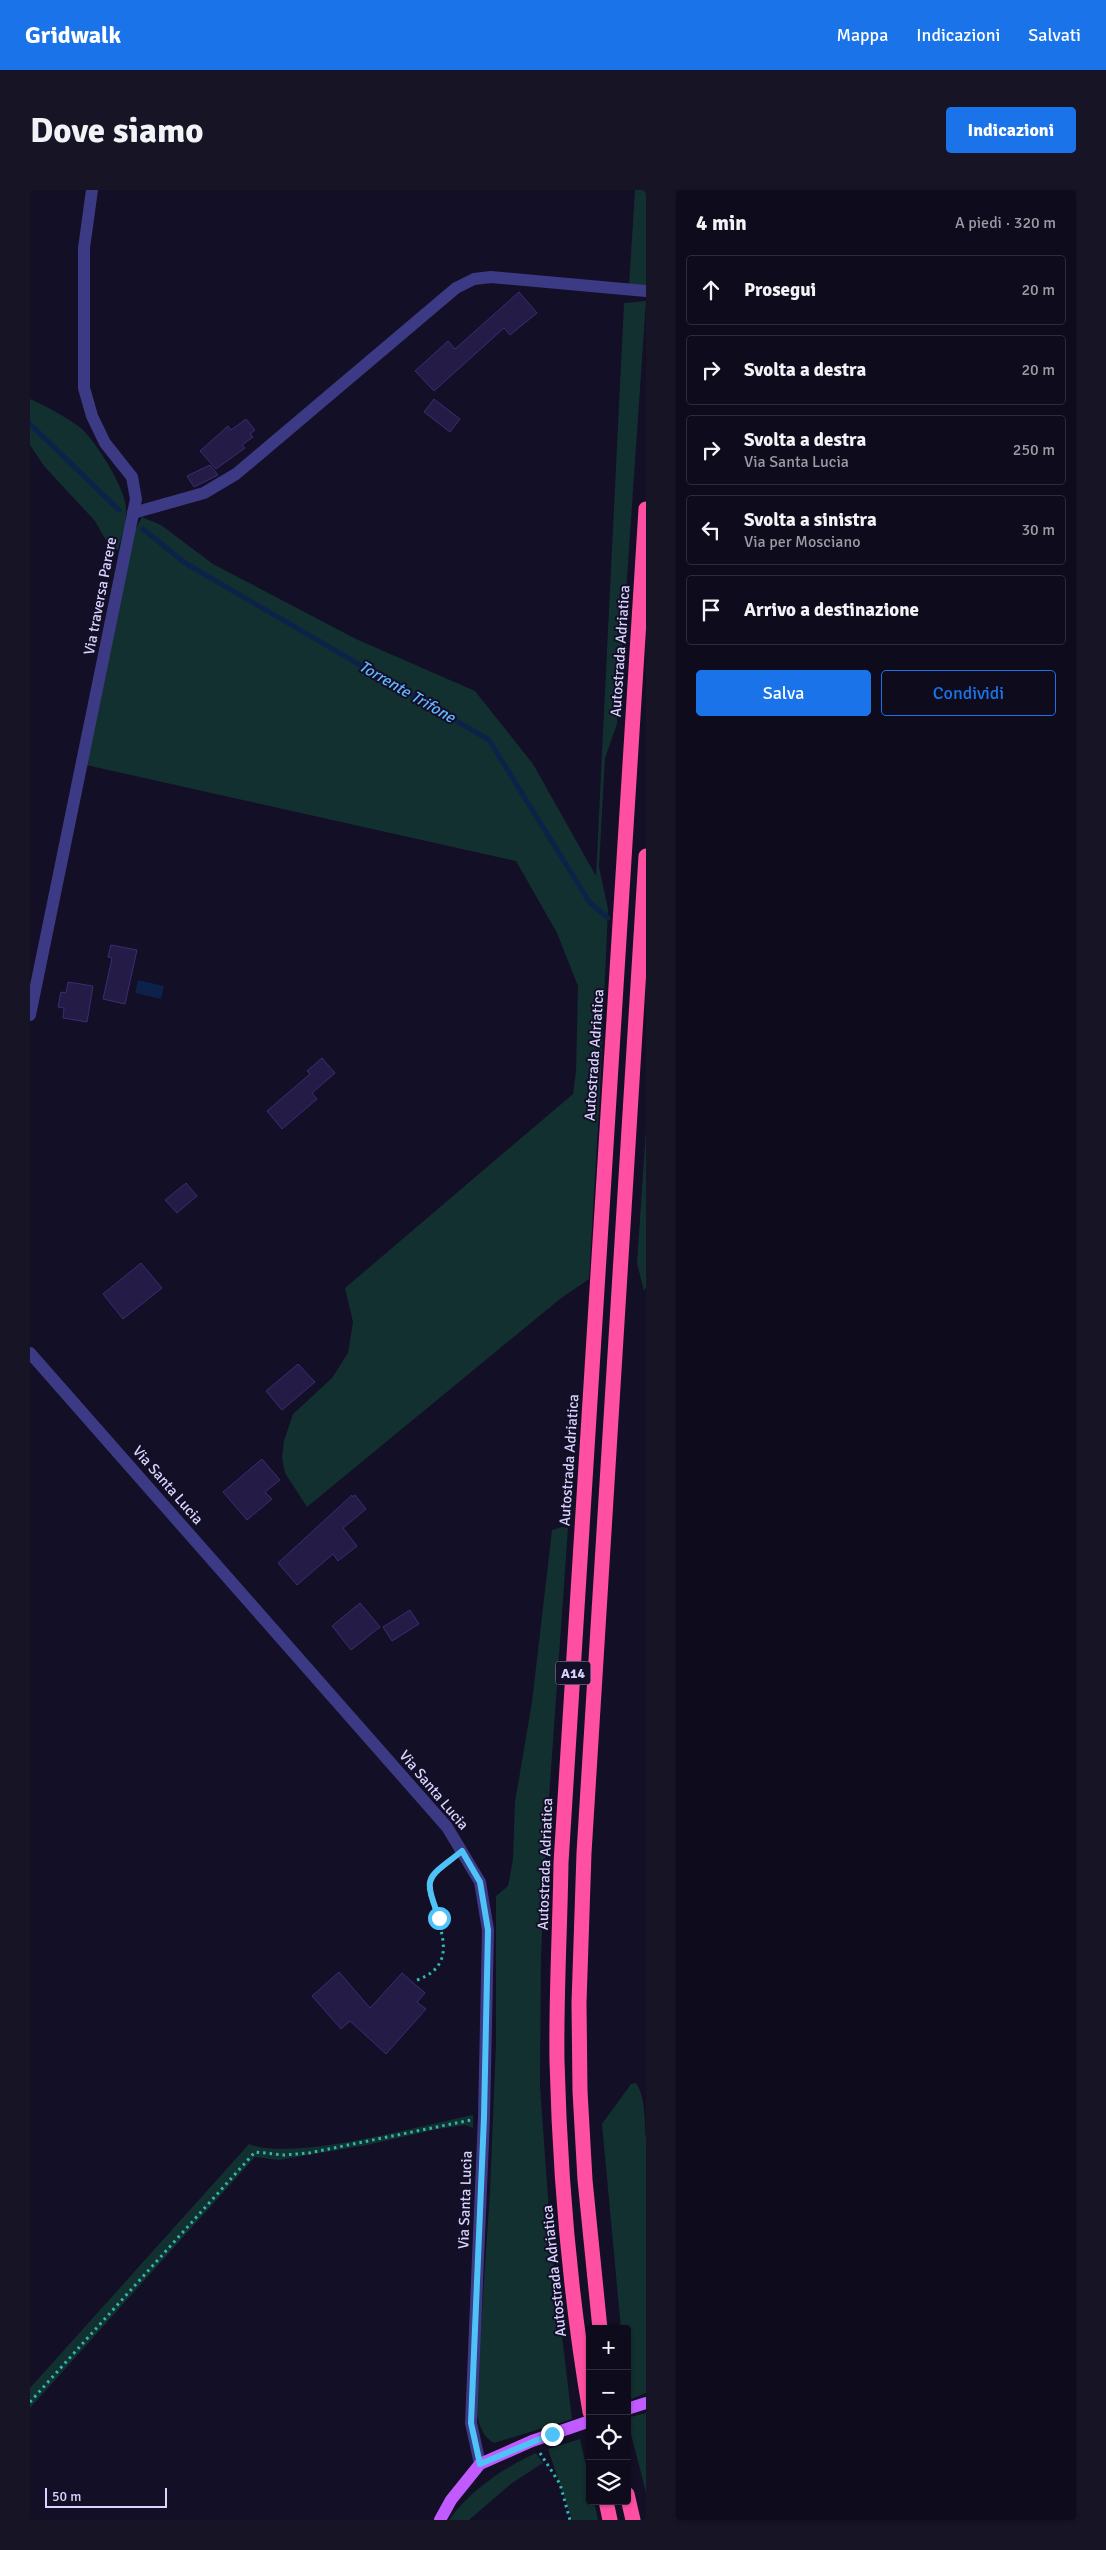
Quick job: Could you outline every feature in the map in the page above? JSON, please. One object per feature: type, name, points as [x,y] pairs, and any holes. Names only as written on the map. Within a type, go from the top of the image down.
[{"type":"highway","name":"Autostrada Adriatica","points":[[586,2383],[571,2276],[561,2156],[557,2011],[561,1863],[646,509]]},
{"type":"highway","name":"A14","points":[[600,2325],[585,2180],[580,2091],[580,1993],[585,1843],[646,856]]},
{"type":"highway","points":[[607,2505],[610,2520]]},
{"type":"highway","points":[[630,2505],[633,2520]]},
{"type":"main road","points":[[631,2408],[646,2403]]},
{"type":"main road","points":[[440,2520],[452,2500],[480,2464],[532,2441],[586,2422]]},
{"type":"street","name":"Via traversa Parere","points":[[30,1015],[136,499],[132,477],[105,443],[92,416],[84,388],[84,248],[92,190]]},
{"type":"street","points":[[133,513],[204,492],[236,474],[456,288],[474,280],[510,278],[646,292]]},
{"type":"street","name":"Via Santa Lucia","points":[[30,1352],[447,1827],[480,1882],[488,1930],[484,2117],[471,2423],[480,2464]]},
{"type":"path","points":[[417,1980],[428,1976],[437,1967],[443,1951],[442,1929],[428,1887],[430,1880],[434,1873],[462,1851]]},
{"type":"path","points":[[30,2402],[254,2152],[284,2155],[309,2153],[484,2117]]},
{"type":"path","points":[[532,2441],[560,2484],[570,2520]]},
{"type":"green space","points":[[635,190],[646,190],[646,287],[629,286]]},
{"type":"green space","points":[[646,301],[617,724],[605,758],[599,867],[608,909],[589,1279],[560,1299],[307,1507],[285,1473],[282,1458],[284,1441],[293,1414],[332,1378],[348,1353],[353,1322],[345,1288],[573,1094],[576,1071],[578,986],[557,933],[516,861],[86,765],[132,536],[142,517],[161,525],[213,564],[356,639],[475,691],[533,764],[596,876],[624,303]]},
{"type":"green space","points":[[30,399],[58,413],[83,430],[96,445],[110,467],[125,500],[126,509],[125,525],[118,550],[107,542],[95,521],[44,466],[30,445]]},
{"type":"green space","points":[[646,1130],[646,1287],[644,1291],[637,1263]]},
{"type":"green space","points":[[562,1527],[568,1528],[546,1841],[541,1956],[540,2086],[552,2253],[572,2419],[494,2443],[479,2424],[476,2399],[490,2192],[496,2042],[496,1896],[508,1886],[513,1859],[515,1802],[532,1702],[552,1530]]},
{"type":"green space","points":[[636,2083],[642,2095],[646,2138],[646,2393],[631,2399],[631,2325],[621,2325],[602,2124],[631,2084]]},
{"type":"green space","points":[[473,2115],[473,2128],[465,2125],[438,2129],[367,2145],[279,2160],[255,2157],[30,2408],[30,2388],[249,2144],[269,2148],[326,2145],[359,2140]]},
{"type":"green space","points":[[646,2413],[646,2493],[631,2434],[631,2417]]},
{"type":"green space","points":[[580,2439],[586,2465],[586,2505],[595,2505],[598,2520],[572,2520],[548,2449]]},
{"type":"green space","points":[[536,2453],[543,2463],[512,2483],[469,2520],[449,2520],[488,2481]]},
{"type":"water","points":[[138,980],[164,986],[161,999],[135,993]]},
{"type":"building","points":[[519,292],[537,313],[510,335],[504,328],[434,391],[415,371],[448,341],[455,349]]},
{"type":"building","points":[[434,399],[460,419],[450,432],[424,412]]},
{"type":"building","points":[[246,419],[255,430],[250,434],[253,437],[242,445],[245,448],[216,469],[200,451],[228,426],[231,430]]},
{"type":"building","points":[[210,465],[218,475],[194,487],[187,476]]},
{"type":"building","points":[[111,945],[137,950],[125,1004],[103,999],[112,958],[108,957]]},
{"type":"building","points":[[68,982],[93,986],[87,1022],[63,1018],[64,1008],[58,1007],[61,992],[66,993]]},
{"type":"building","points":[[322,1058],[335,1073],[312,1093],[317,1099],[282,1129],[267,1111],[310,1074],[307,1071]]},
{"type":"building","points":[[186,1183],[197,1196],[177,1213],[165,1200]]},
{"type":"building","points":[[141,1263],[162,1288],[123,1319],[103,1294]]},
{"type":"building","points":[[298,1364],[315,1382],[282,1410],[266,1391]]},
{"type":"building","points":[[262,1459],[280,1480],[265,1492],[272,1499],[247,1520],[223,1492]]},
{"type":"building","points":[[352,1495],[353,1497],[355,1495],[366,1509],[343,1528],[357,1546],[338,1561],[333,1554],[297,1585],[278,1563]]},
{"type":"building","points":[[360,1603],[380,1627],[351,1650],[332,1626]]},
{"type":"building","points":[[410,1610],[419,1624],[392,1641],[383,1627]]},
{"type":"building","points":[[339,1972],[370,2008],[402,1973],[425,1993],[417,2002],[426,2009],[386,2054],[350,2021],[341,2029],[312,1996]]},
{"type":"waterway","name":"Torrente Trifone","points":[[30,424],[119,510]]},
{"type":"waterway","name":"Torrente Trifone","points":[[143,529],[185,563],[489,740],[590,903],[608,918]]},
{"type":"route","points":[[439,1918],[430,1896],[428,1887],[430,1880],[434,1873],[462,1851],[480,1882],[488,1930],[484,2117],[471,2423],[480,2464],[552,2434]]}]
